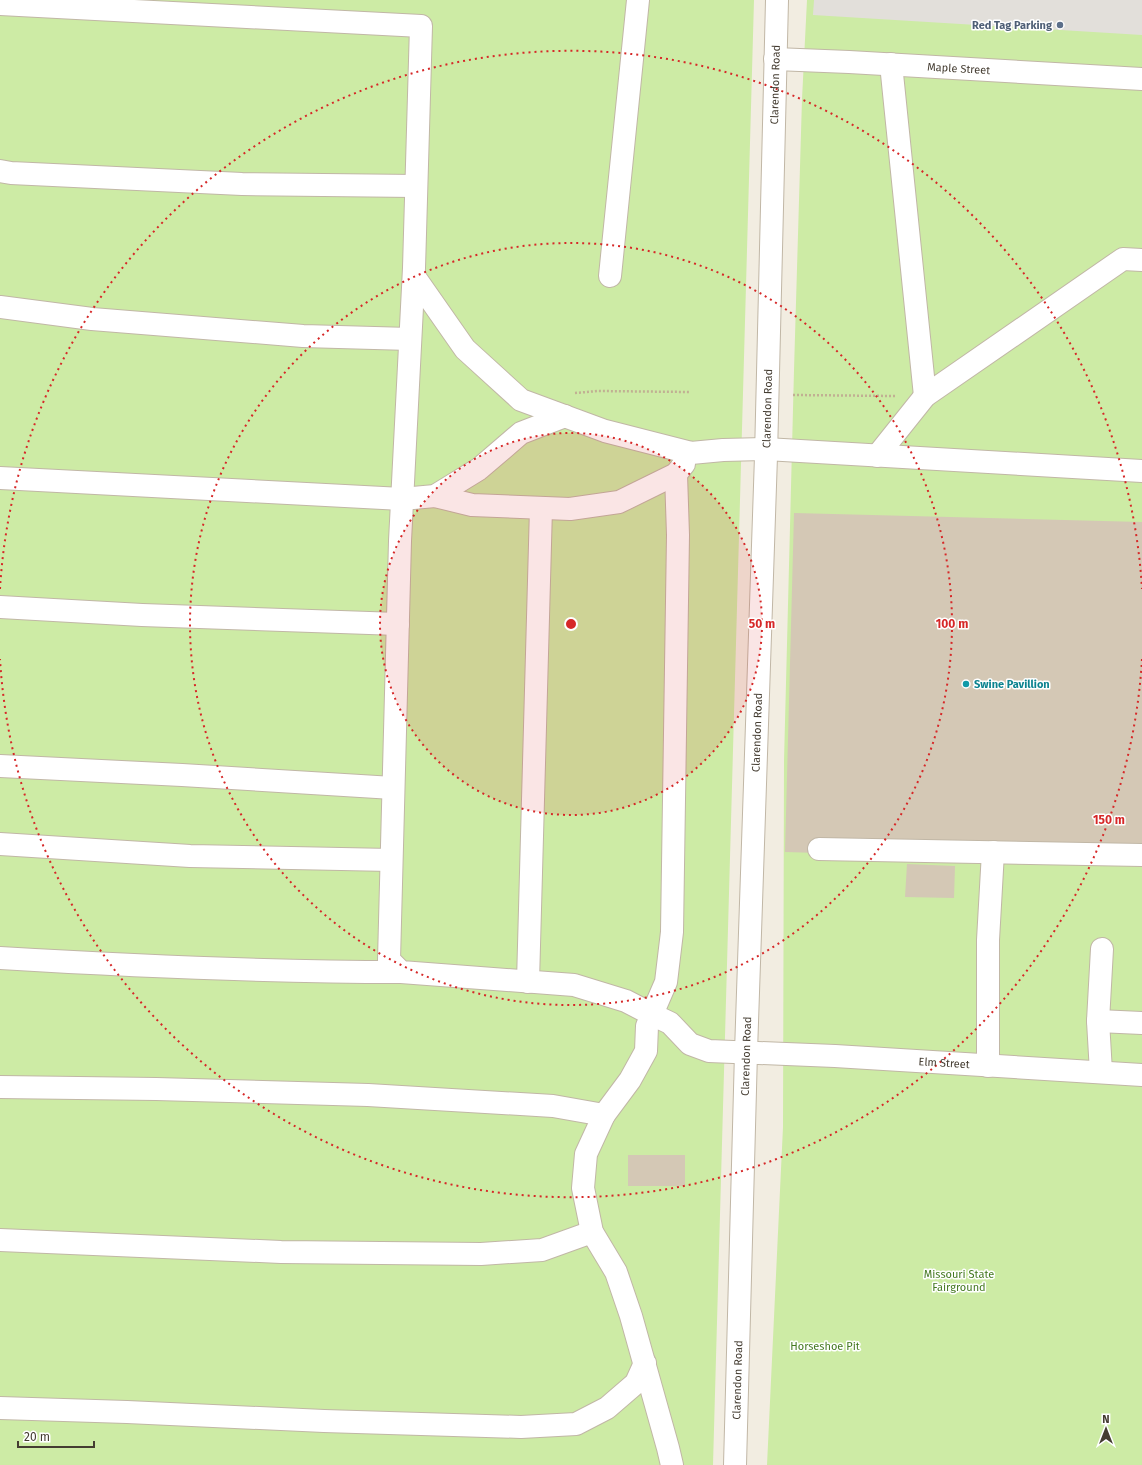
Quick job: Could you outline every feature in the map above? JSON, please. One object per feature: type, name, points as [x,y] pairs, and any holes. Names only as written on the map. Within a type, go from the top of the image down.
[{"type":"street","points":[[610,276],[638,0]]},
{"type":"street","name":"Clarendon Road","points":[[735,1465],[746,1052],[766,449],[777,0]]},
{"type":"street","points":[[0,4],[421,26],[414,276],[402,499],[391,860],[389,960],[401,972]]},
{"type":"street","name":"Maple Street","points":[[775,59],[1142,78]]},
{"type":"street","points":[[891,64],[925,396]]},
{"type":"street","points":[[0,171],[10,173],[242,184],[416,186]]},
{"type":"street","points":[[877,456],[925,396],[1123,258],[1142,260]]},
{"type":"street","points":[[414,276],[465,349],[521,400],[605,431],[691,453],[724,450],[766,449],[1142,471]]},
{"type":"street","points":[[0,307],[92,319],[296,336],[410,339]]},
{"type":"street","points":[[434,496],[479,469],[521,433],[565,416]]},
{"type":"street","points":[[0,478],[402,499],[434,496],[472,505],[570,509],[619,502],[676,474],[691,453]]},
{"type":"street","points":[[672,1465],[631,1316],[616,1272],[592,1232],[583,1188],[586,1154],[604,1115],[630,1080],[646,1050],[647,1026],[666,982],[672,932],[678,580],[676,474]]},
{"type":"street","points":[[528,982],[541,508]]},
{"type":"street","points":[[0,607],[398,624]]},
{"type":"street","points":[[0,766],[190,775],[393,788]]},
{"type":"street","points":[[0,844],[190,856],[391,860]]},
{"type":"street","points":[[819,849],[1142,855]]},
{"type":"street","points":[[988,1066],[988,940],[993,852]]},
{"type":"street","points":[[1101,1072],[1098,1021],[1102,948]]},
{"type":"street","name":"Elm Street","points":[[0,958],[84,963],[336,972],[401,972],[574,985],[626,1001],[670,1023],[690,1044],[703,1050],[1142,1074]]},
{"type":"street","points":[[1098,1021],[1142,1023]]},
{"type":"street","points":[[0,1086],[368,1095],[553,1106],[604,1115]]},
{"type":"street","points":[[0,1240],[281,1252],[481,1254],[542,1250],[592,1232]]},
{"type":"street","points":[[0,1408],[521,1427],[576,1424],[607,1408],[636,1383],[645,1363]]},
{"type":"path","points":[[567,394],[598,391],[689,392]]},
{"type":"path","points":[[794,395],[925,396]]},
{"type":"green space","points":[[0,0],[754,0],[713,1465],[0,1465]]},
{"type":"green space","name":"Missouri State Fairground","points":[[807,0],[1142,0],[1142,1465],[767,1465],[783,1127],[784,761],[802,99]]},
{"type":"shaded area","name":"Red Tag Parking","points":[[814,0],[1142,0],[1142,35],[813,15]]},
{"type":"building","name":"Swine Pavillion","points":[[794,513],[1142,522],[1142,852],[920,856],[785,852]]},
{"type":"building","points":[[907,864],[955,866],[954,898],[905,897]]},
{"type":"building","points":[[628,1155],[685,1155],[685,1186],[628,1186]]},
{"type":"place","name":"Red Tag Parking","points":[[1060,25]]},
{"type":"place","name":"Swine Pavillion","points":[[966,684]]},
{"type":"park label","name":"Horseshoe Pit","points":[[825,1346]]}]
